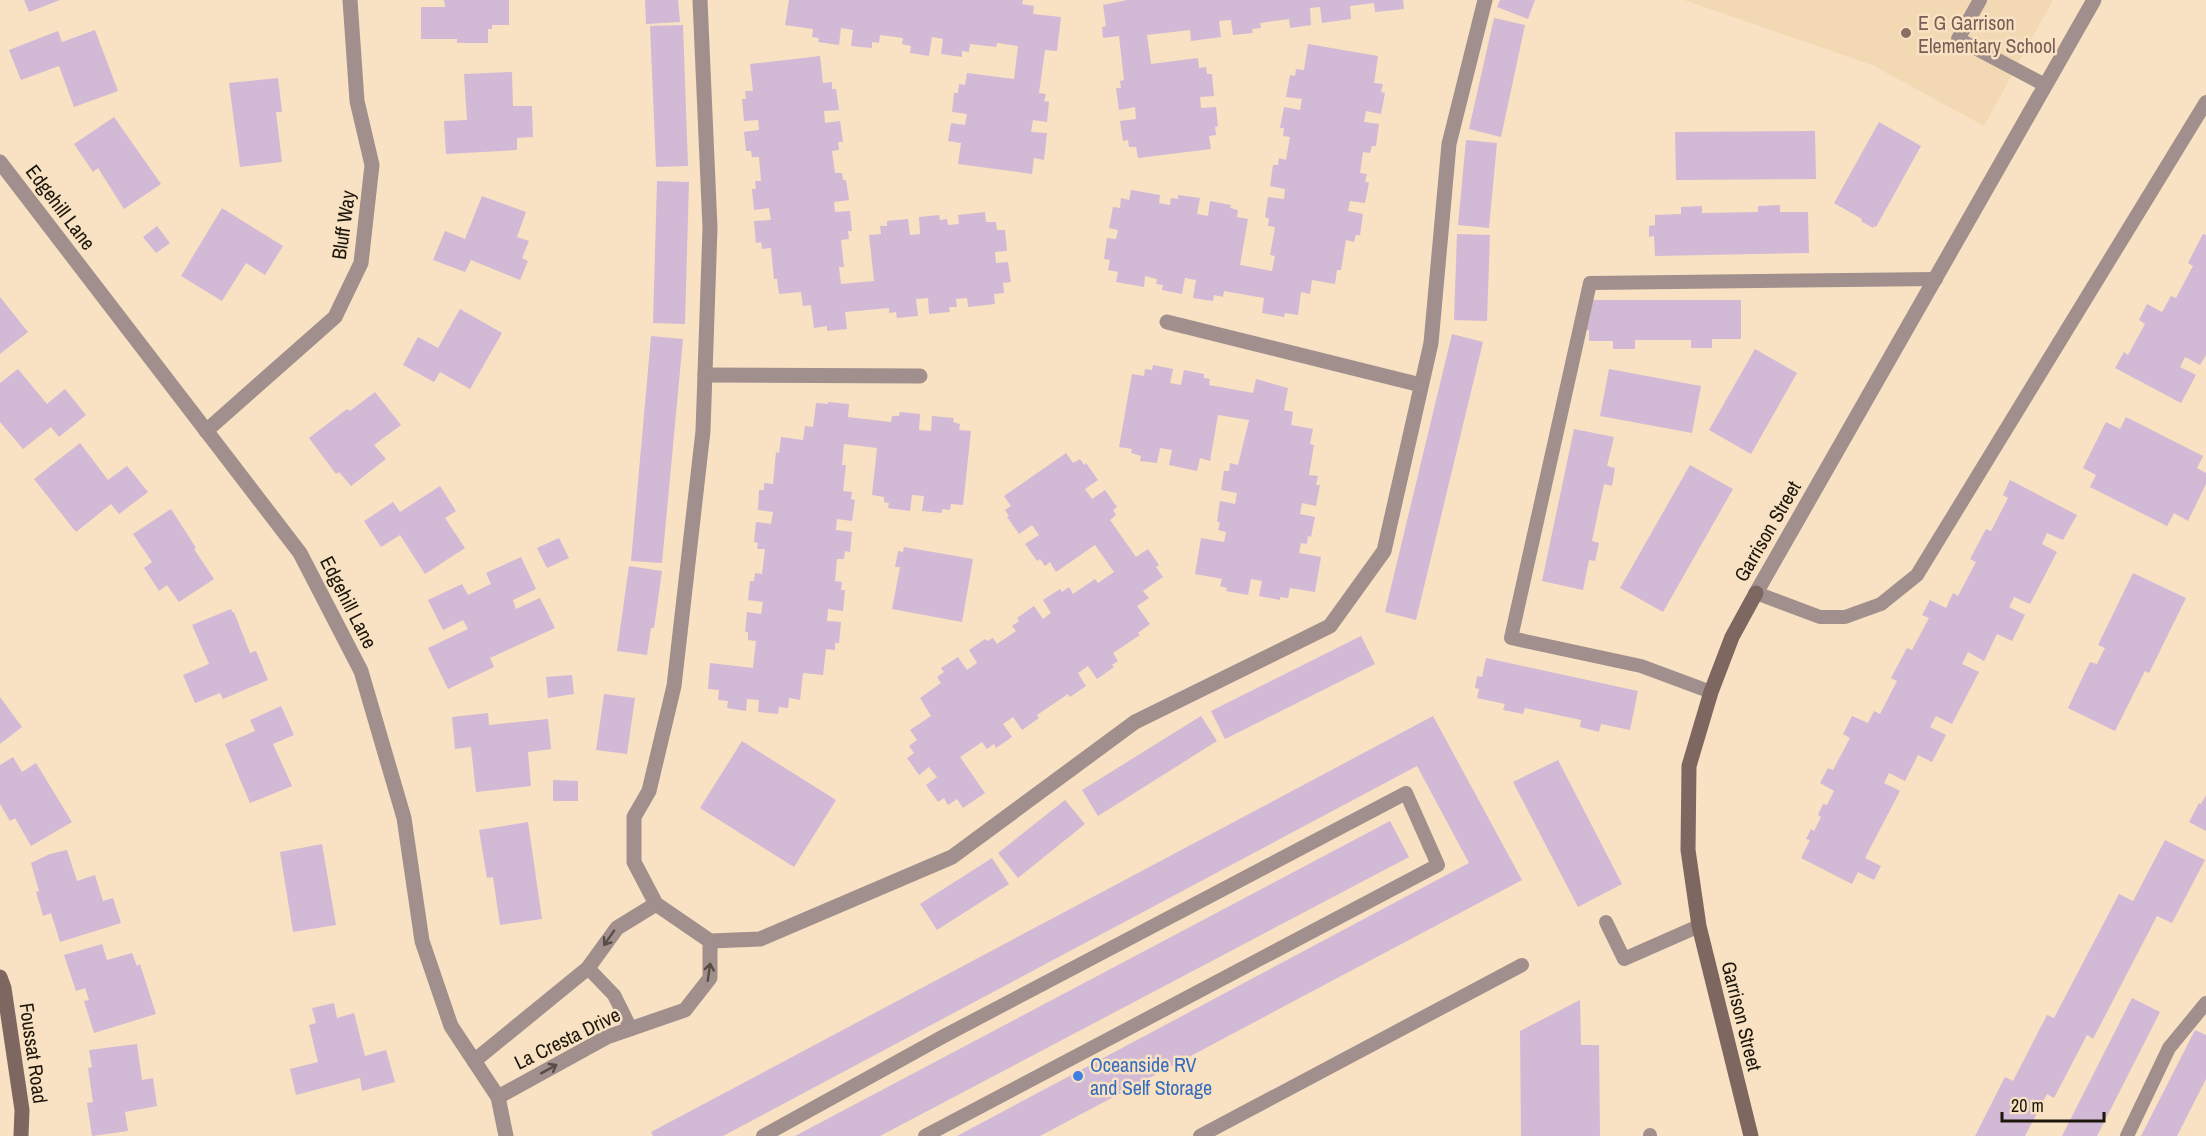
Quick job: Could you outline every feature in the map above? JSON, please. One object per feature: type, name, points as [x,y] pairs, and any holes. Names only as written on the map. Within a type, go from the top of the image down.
[{"type":"street","name":"Bluff Way","points":[[206,431],[336,317],[361,264],[372,165],[357,101],[350,0]]},
{"type":"street","points":[[700,0],[710,228],[703,431],[674,686],[649,791],[634,817],[634,862],[656,904],[710,941],[760,939],[952,857],[1135,722],[1330,626],[1384,551],[1431,343],[1449,144],[1485,0]]},
{"type":"street","name":"Garrison Street","points":[[1751,1136],[1699,926],[1688,850],[1689,766],[1711,692],[1732,637],[1756,593],[2094,0]]},
{"type":"street","name":"Edgehill Lane","points":[[0,162],[300,553],[361,671],[404,818],[422,941],[451,1026],[498,1097],[506,1136]]},
{"type":"street","points":[[1167,322],[1421,385]]},
{"type":"street","points":[[705,375],[920,376]]},
{"type":"street","name":"La Cresta Drive","points":[[474,1061],[588,968],[617,928],[656,904]]},
{"type":"street","name":"La Cresta Drive","points":[[498,1097],[607,1037],[685,1010],[710,978],[710,941]]},
{"type":"street","name":"Foussat Road","points":[[0,977],[4,988],[22,1110],[21,1136]]},
{"type":"lane","points":[[1980,0],[1958,39],[2045,86]]},
{"type":"lane","points":[[1756,593],[1820,617],[1845,617],[1881,604],[1917,575],[2206,102]]},
{"type":"lane","points":[[1711,692],[1641,666],[1511,638],[1590,283],[1936,279]]},
{"type":"lane","points":[[763,1136],[944,1036],[1406,793],[1438,865],[925,1136]]},
{"type":"lane","points":[[1606,922],[1624,959],[1699,926]]},
{"type":"lane","points":[[1200,1136],[1522,965]]},
{"type":"lane","points":[[588,968],[614,995],[631,1029]]},
{"type":"lane","points":[[2127,1136],[2169,1048],[2206,1002]]},
{"type":"shaded area","name":"E G Garrison Elementary School","points":[[1684,0],[2053,0],[1984,126],[1872,65]]},
{"type":"building","points":[[24,0],[60,0],[29,12]]},
{"type":"building","points":[[444,0],[509,0],[509,25],[492,25],[492,29],[488,29],[488,43],[457,43],[457,39],[421,39],[421,7],[445,7]]},
{"type":"building","points":[[645,0],[678,0],[680,22],[646,24]]},
{"type":"building","points":[[789,0],[1023,0],[1022,4],[1034,6],[1033,14],[1061,17],[1057,51],[1045,50],[1039,93],[1046,94],[1044,101],[1049,102],[1047,122],[1033,120],[1031,132],[1047,133],[1044,160],[1034,158],[1032,174],[958,164],[961,143],[948,141],[951,123],[965,125],[967,114],[952,112],[954,93],[958,93],[959,84],[965,85],[967,73],[1014,79],[1018,46],[997,43],[996,47],[970,44],[969,52],[962,51],[962,57],[941,54],[943,39],[932,37],[929,56],[910,53],[911,46],[902,44],[903,38],[880,35],[879,43],[872,42],[872,48],[851,46],[853,30],[841,28],[839,45],[818,42],[819,38],[812,37],[813,29],[785,25]]},
{"type":"building","points":[[1127,0],[1403,0],[1404,9],[1375,12],[1374,3],[1350,6],[1351,19],[1322,23],[1320,7],[1310,8],[1311,25],[1290,28],[1289,19],[1260,23],[1261,28],[1252,29],[1253,33],[1233,35],[1231,20],[1219,21],[1221,37],[1191,41],[1190,30],[1147,35],[1151,64],[1198,58],[1199,68],[1206,67],[1207,74],[1212,74],[1214,96],[1200,97],[1201,108],[1216,107],[1218,126],[1215,127],[1216,135],[1209,136],[1211,149],[1138,158],[1136,147],[1129,147],[1128,140],[1123,141],[1120,121],[1136,119],[1135,107],[1119,110],[1116,88],[1121,88],[1120,81],[1124,80],[1119,36],[1103,38],[1102,27],[1106,26],[1103,5]]},
{"type":"building","points":[[1500,0],[1535,0],[1528,19],[1497,7]]},
{"type":"building","points":[[1494,18],[1525,25],[1501,137],[1469,129]]},
{"type":"building","points":[[683,25],[688,166],[656,167],[650,26]]},
{"type":"building","points":[[95,30],[118,91],[74,107],[59,66],[21,80],[9,50],[58,31],[62,42]]},
{"type":"building","points":[[1308,44],[1378,56],[1374,83],[1383,84],[1381,92],[1385,93],[1381,114],[1366,111],[1364,122],[1379,124],[1376,146],[1372,146],[1370,153],[1363,152],[1360,173],[1367,174],[1365,181],[1369,183],[1365,203],[1350,201],[1348,211],[1363,214],[1360,235],[1356,235],[1354,242],[1346,240],[1341,270],[1337,270],[1335,284],[1312,280],[1310,294],[1301,292],[1298,315],[1285,313],[1284,317],[1262,313],[1264,298],[1224,291],[1223,297],[1214,295],[1213,301],[1193,298],[1196,280],[1185,278],[1182,294],[1162,290],[1163,285],[1156,284],[1157,279],[1145,276],[1144,287],[1116,282],[1118,272],[1108,270],[1110,260],[1104,259],[1107,238],[1116,239],[1118,230],[1109,228],[1113,207],[1120,208],[1121,198],[1129,200],[1131,190],[1160,195],[1159,203],[1170,205],[1171,198],[1178,199],[1178,195],[1200,198],[1197,214],[1208,216],[1210,201],[1231,205],[1230,208],[1238,210],[1237,217],[1248,219],[1240,265],[1272,271],[1275,256],[1270,255],[1275,227],[1268,226],[1269,219],[1265,217],[1268,197],[1284,199],[1285,189],[1270,186],[1273,165],[1278,165],[1279,158],[1286,160],[1290,137],[1283,136],[1284,128],[1280,128],[1284,107],[1300,110],[1302,99],[1286,97],[1290,75],[1295,76],[1296,69],[1304,70]]},
{"type":"building","points":[[820,56],[823,83],[832,82],[832,89],[836,89],[839,110],[824,111],[825,123],[840,121],[843,142],[838,142],[839,150],[832,151],[835,173],[842,173],[843,180],[846,180],[849,200],[834,202],[835,212],[850,211],[852,231],[848,231],[849,239],[841,240],[844,267],[839,267],[841,284],[874,281],[869,235],[881,234],[880,226],[887,226],[887,221],[908,219],[910,235],[920,234],[919,217],[939,215],[940,220],[947,219],[948,225],[959,224],[958,215],[985,212],[986,222],[996,222],[997,230],[1005,230],[1007,251],[995,252],[996,263],[1008,262],[1011,282],[1003,283],[1004,293],[994,294],[995,304],[968,307],[967,298],[956,299],[957,307],[949,307],[950,312],[929,314],[928,298],[916,299],[918,316],[897,318],[896,312],[889,313],[889,308],[845,312],[847,329],[827,331],[827,326],[814,328],[811,305],[803,306],[801,292],[779,294],[777,279],[774,279],[771,248],[762,249],[761,242],[756,243],[754,221],[771,220],[769,208],[754,210],[752,189],[756,189],[755,181],[761,181],[759,157],[752,157],[751,151],[746,151],[744,132],[759,130],[758,120],[744,121],[742,99],[746,99],[745,91],[753,91],[750,64]]},
{"type":"building","points":[[512,72],[513,106],[532,106],[533,137],[517,138],[517,150],[446,154],[444,121],[467,120],[464,74]]},
{"type":"building","points":[[278,78],[282,112],[276,112],[282,162],[240,167],[229,83]]},
{"type":"building","points":[[114,117],[161,184],[124,209],[98,168],[93,172],[74,144]]},
{"type":"building","points":[[1879,122],[1921,146],[1876,227],[1873,228],[1834,203]]},
{"type":"building","points":[[1815,131],[1816,179],[1676,180],[1675,132]]},
{"type":"building","points":[[1466,140],[1497,143],[1489,228],[1458,225]]},
{"type":"building","points":[[657,181],[689,182],[685,324],[653,323]]},
{"type":"building","points":[[482,196],[526,212],[517,237],[529,241],[522,258],[528,261],[520,280],[471,260],[465,272],[433,260],[445,231],[465,239]]},
{"type":"building","points":[[1780,205],[1780,212],[1808,212],[1809,253],[1655,256],[1654,236],[1649,237],[1649,226],[1655,225],[1655,215],[1681,214],[1681,207],[1702,206],[1702,213],[1758,212],[1758,206]]},
{"type":"building","points":[[222,208],[283,246],[265,275],[246,263],[222,301],[181,276]]},
{"type":"building","points":[[157,226],[170,243],[156,253],[143,237]]},
{"type":"building","points":[[1457,234],[1490,235],[1487,321],[1454,320]]},
{"type":"building","points":[[2203,234],[2206,235],[2206,355],[2200,365],[2185,357],[2180,367],[2196,375],[2181,403],[2115,368],[2124,352],[2128,355],[2145,324],[2139,320],[2147,304],[2162,312],[2171,296],[2176,298],[2193,266],[2188,263]]},
{"type":"building","points":[[0,297],[28,332],[0,354]]},
{"type":"building","points":[[1589,300],[1741,300],[1741,339],[1712,339],[1712,348],[1691,348],[1691,340],[1635,340],[1635,349],[1613,349],[1613,341],[1589,341],[1589,330],[1584,330]]},
{"type":"building","points":[[460,309],[502,333],[470,389],[440,372],[434,382],[403,365],[418,337],[438,348]]},
{"type":"building","points":[[1452,334],[1483,342],[1416,620],[1385,612]]},
{"type":"building","points":[[651,336],[683,339],[662,563],[631,561]]},
{"type":"building","points":[[1755,349],[1797,373],[1751,454],[1709,430]]},
{"type":"building","points":[[1153,365],[1173,369],[1170,383],[1181,385],[1184,370],[1204,374],[1204,378],[1210,379],[1209,385],[1253,393],[1256,379],[1288,388],[1284,410],[1293,412],[1291,425],[1313,429],[1310,444],[1314,445],[1309,475],[1318,476],[1316,485],[1320,485],[1316,506],[1302,503],[1300,514],[1315,517],[1311,537],[1308,536],[1307,544],[1301,543],[1299,553],[1321,557],[1315,592],[1290,588],[1288,598],[1280,597],[1280,600],[1259,596],[1262,581],[1251,579],[1248,595],[1226,591],[1227,588],[1220,586],[1222,579],[1195,574],[1201,538],[1224,542],[1226,532],[1218,530],[1220,522],[1217,522],[1220,501],[1235,504],[1237,493],[1221,490],[1224,471],[1229,471],[1230,463],[1238,465],[1249,420],[1218,415],[1210,461],[1200,458],[1197,471],[1169,465],[1172,450],[1160,448],[1157,463],[1140,461],[1141,456],[1131,453],[1132,449],[1119,447],[1132,374],[1144,376],[1145,369],[1152,370]]},
{"type":"building","points":[[18,369],[47,404],[65,389],[86,415],[59,437],[51,427],[23,449],[0,422],[0,383]]},
{"type":"building","points":[[1609,369],[1701,386],[1692,433],[1600,416]]},
{"type":"building","points":[[375,392],[401,425],[374,445],[386,459],[351,486],[339,472],[336,474],[309,438],[347,409],[350,411]]},
{"type":"building","points":[[828,402],[849,404],[848,417],[891,422],[892,416],[899,416],[900,412],[920,414],[919,430],[931,431],[932,416],[954,418],[953,422],[960,424],[959,430],[971,431],[963,505],[951,504],[950,510],[942,509],[942,513],[922,511],[924,496],[912,495],[910,511],[888,508],[889,503],[884,502],[884,497],[872,495],[877,448],[844,444],[842,465],[846,465],[843,491],[852,492],[851,499],[855,500],[852,521],[837,519],[836,530],[852,532],[850,552],[845,551],[844,559],[837,559],[835,581],[842,582],[841,590],[845,590],[843,611],[828,609],[827,621],[841,622],[839,643],[835,643],[835,650],[826,649],[823,675],[803,673],[800,700],[789,698],[788,708],[779,707],[778,714],[758,712],[759,700],[747,699],[746,711],[727,708],[728,701],[718,700],[719,690],[708,689],[710,663],[753,668],[756,641],[748,640],[748,632],[745,632],[747,612],[761,614],[763,602],[748,600],[750,581],[754,581],[755,573],[762,574],[765,549],[757,549],[758,543],[754,542],[756,522],[771,524],[773,512],[758,510],[759,490],[764,490],[764,483],[773,484],[776,452],[779,453],[781,437],[803,440],[805,426],[813,427],[816,403],[828,404]]},
{"type":"building","points":[[2126,417],[2203,456],[2197,468],[2206,473],[2206,484],[2188,521],[2174,513],[2167,526],[2090,487],[2096,475],[2083,468],[2106,422],[2120,429]]},
{"type":"building","points":[[1574,429],[1614,437],[1607,466],[1615,468],[1612,486],[1604,484],[1592,541],[1599,543],[1595,561],[1589,560],[1583,590],[1542,581]]},
{"type":"building","points":[[80,443],[108,480],[127,466],[148,492],[119,514],[111,504],[76,532],[34,479]]},
{"type":"building","points":[[1066,453],[1073,463],[1080,459],[1084,465],[1086,463],[1098,480],[1085,489],[1092,499],[1105,490],[1117,507],[1113,510],[1116,515],[1110,520],[1136,557],[1148,549],[1159,565],[1156,567],[1163,577],[1143,591],[1149,598],[1137,606],[1150,624],[1138,633],[1140,635],[1113,653],[1118,661],[1112,665],[1114,667],[1097,679],[1088,666],[1078,673],[1086,686],[1070,697],[1068,694],[1037,715],[1039,718],[1022,730],[1013,717],[1003,724],[1012,737],[996,748],[994,744],[987,749],[982,742],[960,757],[985,793],[963,808],[957,799],[948,805],[944,798],[938,802],[926,785],[937,777],[929,767],[919,775],[907,758],[914,753],[909,746],[917,740],[910,730],[931,716],[920,698],[941,683],[937,677],[944,672],[941,668],[958,657],[967,670],[977,663],[969,650],[985,639],[987,641],[993,638],[997,644],[1016,631],[1012,626],[1019,621],[1017,618],[1034,606],[1043,619],[1051,613],[1043,600],[1060,589],[1062,592],[1069,587],[1073,594],[1095,579],[1098,583],[1114,572],[1095,545],[1056,572],[1050,562],[1045,566],[1040,559],[1037,561],[1025,544],[1039,535],[1032,525],[1019,534],[1007,517],[1009,516],[1005,510],[1011,506],[1004,496]]},
{"type":"building","points":[[1690,465],[1733,489],[1663,612],[1620,588]]},
{"type":"building","points":[[2010,480],[2077,515],[2063,540],[2047,533],[2042,544],[2057,552],[2030,604],[2014,597],[2009,607],[2025,615],[2012,641],[1997,634],[1984,661],[1968,652],[1962,664],[1979,672],[1952,724],[1936,716],[1930,727],[1946,735],[1932,762],[1918,755],[1905,781],[1889,773],[1884,783],[1900,791],[1865,858],[1881,866],[1874,880],[1858,872],[1852,884],[1801,858],[1810,840],[1806,839],[1811,829],[1814,831],[1821,817],[1818,815],[1823,804],[1827,805],[1834,791],[1820,783],[1828,768],[1833,770],[1850,738],[1843,734],[1852,716],[1868,723],[1874,711],[1880,714],[1897,681],[1891,678],[1907,648],[1912,650],[1929,618],[1922,615],[1930,600],[1946,608],[1953,593],[1958,596],[1976,562],[1970,559],[1986,529],[1991,531],[2008,498],[2003,495]]},
{"type":"building","points":[[440,486],[456,511],[445,518],[465,548],[425,574],[400,535],[381,547],[364,521],[393,502],[400,512]]},
{"type":"building","points":[[171,509],[214,579],[179,602],[167,585],[159,591],[144,568],[152,562],[133,534]]},
{"type":"building","points":[[559,538],[569,558],[547,568],[537,548]]},
{"type":"building","points":[[904,547],[973,559],[962,622],[892,609],[900,567],[895,567],[898,551],[903,552]]},
{"type":"building","points":[[521,557],[536,589],[513,600],[516,609],[540,598],[555,628],[490,658],[494,667],[448,689],[428,648],[468,629],[463,620],[443,630],[428,600],[462,584],[468,595],[491,584],[486,573]]},
{"type":"building","points":[[629,566],[662,571],[654,628],[651,628],[647,655],[617,651]]},
{"type":"building","points":[[2133,573],[2186,598],[2149,673],[2145,671],[2115,731],[2068,708],[2090,662],[2097,664],[2105,648],[2098,645]]},
{"type":"building","points":[[231,609],[250,653],[256,651],[268,680],[223,699],[220,693],[195,703],[183,675],[209,664],[192,625]]},
{"type":"building","points":[[1361,636],[1375,664],[1225,739],[1211,711]]},
{"type":"building","points":[[1486,658],[1638,691],[1630,730],[1601,724],[1599,732],[1580,727],[1581,720],[1525,708],[1523,714],[1503,710],[1505,704],[1477,698],[1479,689],[1475,688],[1477,676],[1482,677]]},
{"type":"building","points":[[572,675],[574,694],[548,698],[546,677]]},
{"type":"building","points":[[604,694],[635,698],[627,754],[596,750]]},
{"type":"building","points":[[0,697],[22,727],[0,744]]},
{"type":"building","points":[[281,706],[294,735],[273,744],[292,786],[250,803],[225,744],[255,731],[250,720]]},
{"type":"building","points":[[488,713],[489,725],[548,719],[551,749],[528,752],[531,786],[476,792],[471,747],[455,749],[452,717]]},
{"type":"building","points":[[1201,716],[1217,741],[1098,816],[1082,790]]},
{"type":"building","points":[[1433,716],[1522,880],[1040,1136],[957,1136],[1469,863],[1417,766],[723,1136],[653,1136],[651,1132]]},
{"type":"building","points":[[742,741],[836,800],[794,867],[700,808]]},
{"type":"building","points":[[13,757],[22,772],[36,763],[72,822],[31,846],[15,818],[10,821],[0,804],[0,765]]},
{"type":"building","points":[[1558,760],[1622,884],[1578,907],[1513,782]]},
{"type":"building","points":[[553,780],[578,781],[578,801],[553,801]]},
{"type":"building","points":[[2206,795],[2206,831],[2189,822]]},
{"type":"building","points":[[1065,800],[1085,824],[1018,878],[998,853]]},
{"type":"building","points":[[1390,821],[1409,857],[880,1136],[795,1136]]},
{"type":"building","points":[[528,822],[542,919],[500,925],[493,877],[487,878],[479,830]]},
{"type":"building","points":[[2165,840],[2205,860],[2172,923],[2157,916],[2093,1039],[2087,1035],[2054,1098],[2047,1094],[2025,1136],[1975,1136],[2005,1077],[2013,1081],[2047,1015],[2054,1018],[2119,894],[2133,901]]},
{"type":"building","points":[[322,844],[336,925],[293,932],[280,852]]},
{"type":"building","points":[[67,850],[77,881],[95,875],[103,901],[113,898],[121,923],[60,942],[51,913],[43,916],[31,863],[50,854]]},
{"type":"building","points":[[992,858],[1009,884],[937,930],[920,904]]},
{"type":"building","points":[[102,944],[107,960],[132,953],[137,966],[140,964],[156,1014],[94,1033],[84,1001],[89,1000],[85,988],[76,991],[64,955]]},
{"type":"building","points":[[2132,998],[2160,1012],[2097,1136],[2062,1136]]},
{"type":"building","points":[[1580,1000],[1581,1045],[1599,1045],[1600,1136],[1521,1136],[1520,1031]]},
{"type":"building","points":[[334,1003],[337,1018],[354,1013],[365,1056],[386,1050],[395,1082],[362,1091],[360,1078],[296,1095],[290,1069],[318,1062],[309,1025],[316,1023],[312,1008]]},
{"type":"building","points":[[2195,1030],[2206,1035],[2206,1079],[2177,1136],[2141,1136]]},
{"type":"building","points":[[137,1044],[142,1080],[153,1078],[157,1106],[125,1112],[128,1131],[92,1136],[87,1103],[93,1102],[88,1068],[92,1067],[89,1050]]},
{"type":"place","name":"E G Garrison Elementary School","points":[[1906,33]]},
{"type":"place","name":"Oceanside RV and Self Storage","points":[[1078,1076]]}]
